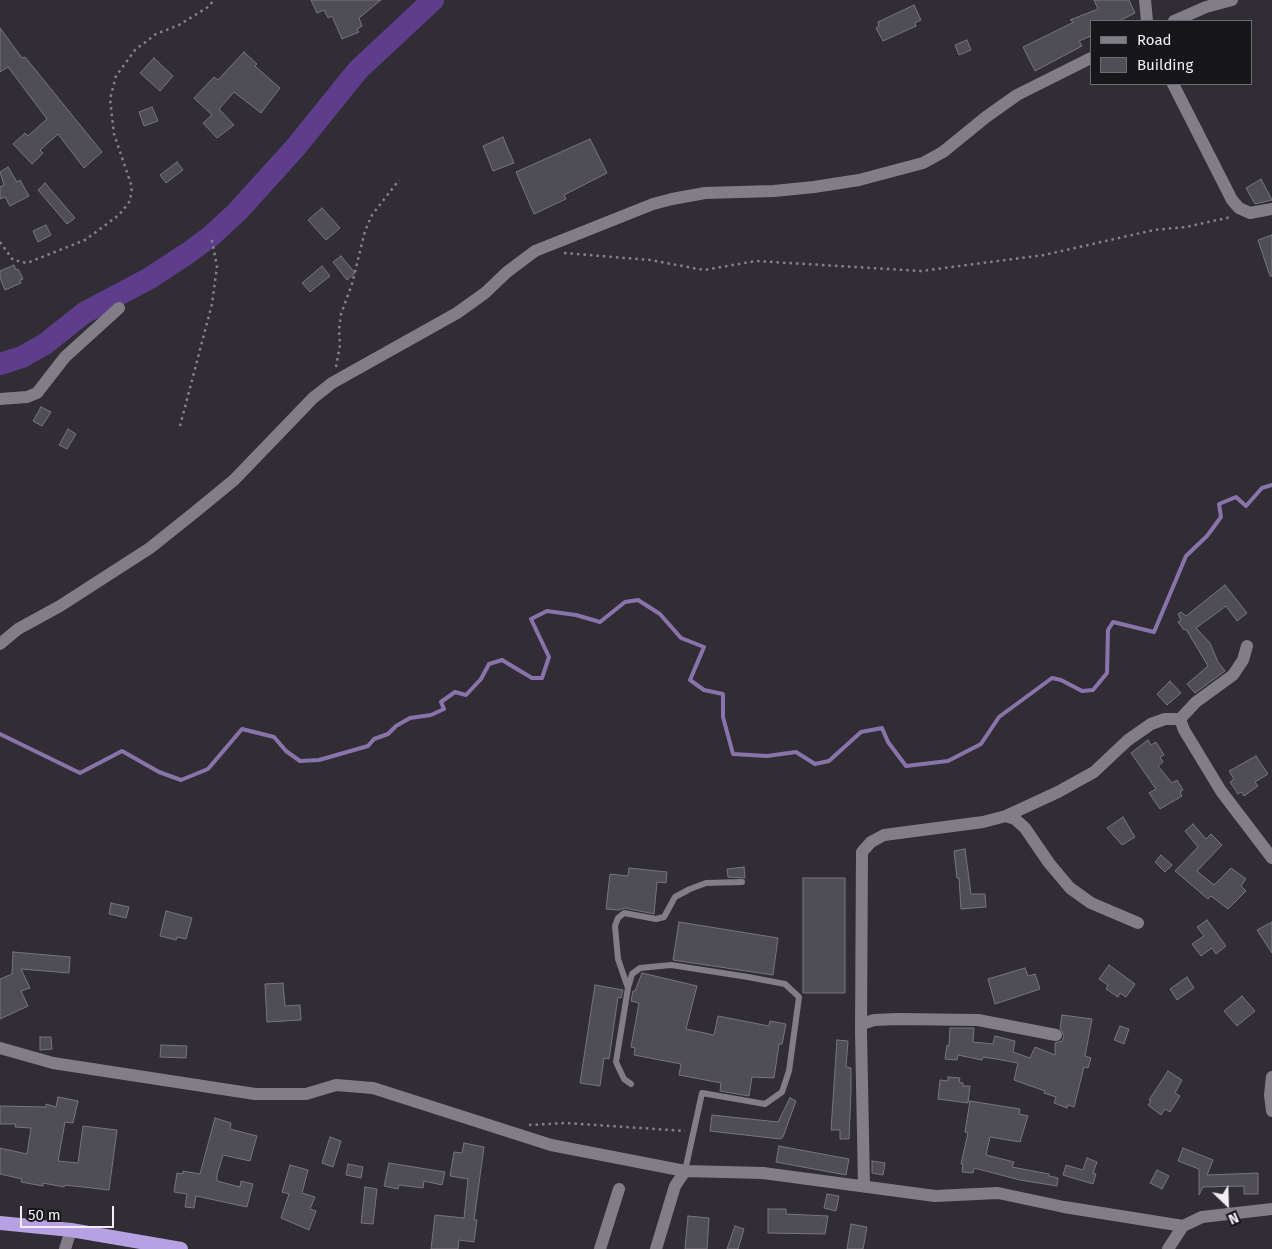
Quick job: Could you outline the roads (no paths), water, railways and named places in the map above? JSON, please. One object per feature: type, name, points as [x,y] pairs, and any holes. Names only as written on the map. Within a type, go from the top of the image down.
[{"type":"highway","points":[[0,1223],[71,1230],[181,1249]]},
{"type":"street","points":[[1145,0],[1147,20]]},
{"type":"street","points":[[1176,20],[1206,7],[1232,0]]},
{"type":"street","points":[[0,644],[18,629],[60,606],[150,548],[234,480],[313,398],[332,383],[457,313],[485,294],[507,272],[535,251],[653,204],[672,199],[705,193],[774,191],[814,187],[859,180],[923,163],[943,152],[986,117],[1017,96],[1090,59]]},
{"type":"street","points":[[1174,85],[1232,200],[1239,208],[1250,213],[1272,209]]},
{"type":"street","points":[[0,399],[27,397],[37,393],[65,357],[119,308]]},
{"type":"street","points":[[864,1186],[862,852],[871,842],[884,835],[983,822],[1006,816],[1058,792],[1094,772],[1128,740],[1151,724],[1165,719],[1180,719],[1196,702],[1234,675],[1243,660],[1247,646]]},
{"type":"street","points":[[1180,719],[1184,730],[1221,791],[1272,858]]},
{"type":"street","points":[[1006,816],[1016,819],[1025,828],[1049,863],[1070,888],[1091,903],[1138,923]]},
{"type":"street","points":[[862,1024],[874,1020],[897,1019],[978,1020],[1056,1035]]},
{"type":"street","points":[[0,1048],[53,1063],[255,1094],[306,1094],[336,1085],[355,1085],[373,1088],[472,1118],[551,1145],[685,1171],[763,1173],[935,1196],[998,1193],[1064,1207],[1183,1226]]},
{"type":"street","points":[[1272,1077],[1270,1095],[1272,1111]]},
{"type":"street","points":[[656,1249],[675,1186],[685,1171]]},
{"type":"street","points":[[600,1249],[619,1189]]},
{"type":"street","points":[[1168,1249],[1183,1226],[1202,1217],[1222,1213],[1272,1209]]},
{"type":"street","points":[[65,1249],[71,1230]]},
{"type":"lane","points":[[628,988],[618,959],[616,926],[618,918],[624,913],[656,919],[664,917],[675,897],[690,888],[706,884],[742,882]]},
{"type":"lane","points":[[631,1084],[624,1079],[616,1062],[628,988],[632,974],[640,968],[670,965],[785,984],[799,997],[788,1071],[782,1092],[771,1102],[765,1104],[702,1093],[685,1171]]},
{"type":"waterway","points":[[0,364],[22,357],[45,344],[84,313],[150,278],[211,236],[237,212],[295,148],[358,70],[433,0]]},
{"type":"waterway","points":[[0,734],[80,773],[122,751],[159,772],[181,780],[208,769],[242,729],[274,737],[286,751],[300,761],[319,760],[368,746],[374,739],[388,734],[396,726],[410,718],[431,715],[444,709],[441,702],[455,692],[466,695],[481,679],[489,664],[502,660],[532,678],[542,678],[549,657],[531,619],[547,611],[576,615],[600,622],[625,602],[638,600],[660,614],[681,638],[704,647],[690,680],[704,690],[723,694],[723,717],[733,754],[767,756],[796,752],[815,764],[829,761],[861,732],[882,728],[888,742],[906,766],[948,761],[981,744],[999,717],[1052,678],[1061,680],[1082,691],[1093,690],[1107,673],[1108,630],[1113,622],[1154,632],[1186,556],[1207,536],[1221,517],[1219,504],[1236,497],[1246,506],[1262,488],[1272,485]]}]
